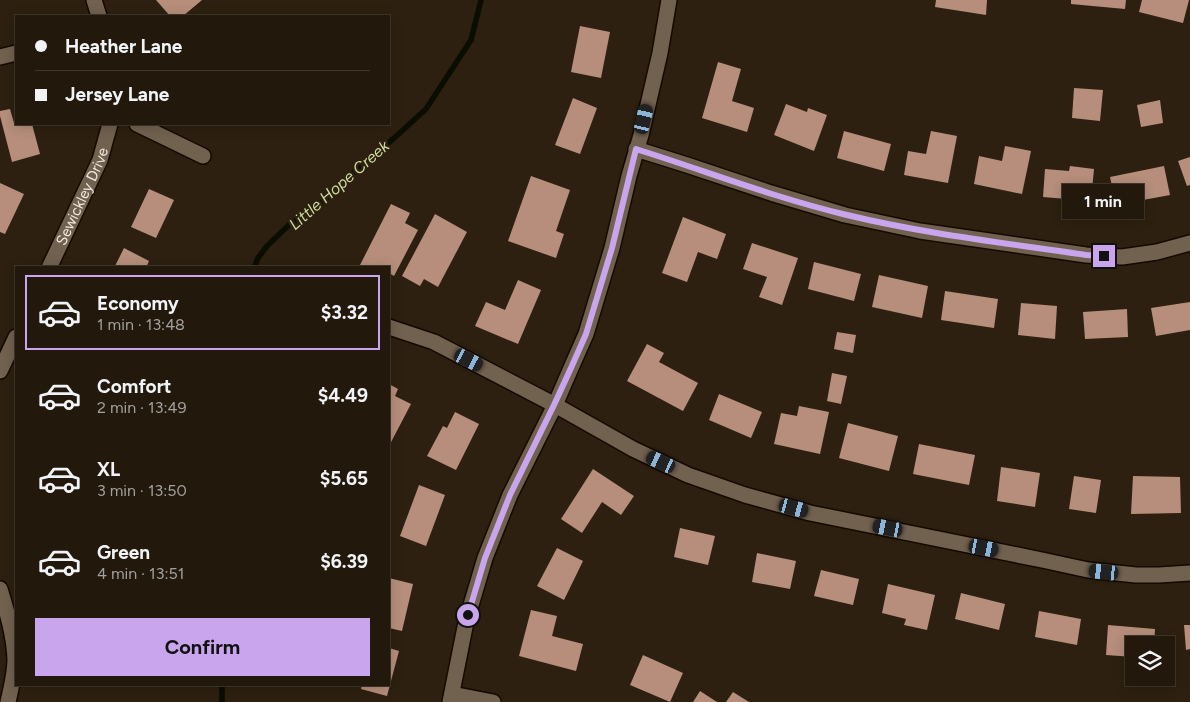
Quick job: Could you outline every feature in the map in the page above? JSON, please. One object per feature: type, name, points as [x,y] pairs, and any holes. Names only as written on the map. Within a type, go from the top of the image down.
[{"type":"street","points":[[94,0],[99,15]]},
{"type":"street","points":[[493,702],[451,698],[466,622],[485,558],[510,495],[586,334],[612,248],[660,53],[669,0]]},
{"type":"street","points":[[0,57],[15,53]]},
{"type":"street","name":"Sewickley Drive","points":[[50,266],[100,160],[110,125]]},
{"type":"street","points":[[139,125],[203,156]]},
{"type":"street","points":[[636,149],[827,209],[920,231],[1086,255],[1122,257],[1157,252],[1190,243]]},
{"type":"street","points":[[390,327],[434,342],[633,449],[688,475],[744,495],[801,510],[1088,570],[1159,576],[1190,573]]},
{"type":"street","points":[[0,372],[15,339]]},
{"type":"street","points":[[0,590],[11,626],[15,659],[14,676],[8,702]]},
{"type":"building","points":[[156,0],[202,0],[184,15],[169,15]]},
{"type":"building","points":[[936,0],[987,0],[986,15],[935,7]]},
{"type":"building","points":[[1071,0],[1126,0],[1125,9],[1071,4]]},
{"type":"building","points":[[1142,0],[1189,0],[1183,23],[1139,12]]},
{"type":"building","points":[[580,26],[610,32],[601,78],[571,72]]},
{"type":"building","points":[[718,62],[741,69],[732,101],[754,108],[747,132],[702,118]]},
{"type":"building","points":[[1074,88],[1103,90],[1100,121],[1072,118]]},
{"type":"building","points":[[573,98],[597,108],[580,154],[555,145]]},
{"type":"building","points":[[1160,100],[1163,123],[1141,127],[1137,105]]},
{"type":"building","points":[[786,104],[807,112],[808,108],[827,115],[814,151],[774,135]]},
{"type":"building","points":[[10,109],[15,125],[32,125],[40,154],[12,162],[0,111]]},
{"type":"building","points":[[844,131],[891,144],[884,171],[837,158]]},
{"type":"building","points":[[931,131],[957,136],[948,183],[904,175],[908,151],[926,154]]},
{"type":"building","points":[[1005,146],[1031,151],[1022,194],[974,184],[979,156],[1002,161]]},
{"type":"building","points":[[1190,157],[1190,185],[1187,186],[1178,161]]},
{"type":"building","points":[[1070,166],[1094,169],[1091,201],[1043,197],[1045,169],[1069,171]]},
{"type":"building","points":[[1164,166],[1170,195],[1116,205],[1110,177]]},
{"type":"building","points":[[531,176],[570,190],[556,231],[564,234],[556,258],[508,241]]},
{"type":"building","points":[[0,183],[24,194],[5,234],[0,232]]},
{"type":"building","points":[[149,189],[174,200],[156,238],[131,227]]},
{"type":"building","points":[[391,204],[410,213],[405,223],[418,230],[394,276],[390,274],[390,266],[360,265]]},
{"type":"building","points":[[435,214],[467,232],[438,287],[424,279],[420,286],[402,276]]},
{"type":"building","points":[[683,217],[726,234],[717,259],[698,252],[687,282],[662,273]]},
{"type":"building","points":[[752,243],[798,258],[782,305],[759,297],[767,277],[743,269]]},
{"type":"building","points":[[124,248],[149,261],[147,266],[115,266]]},
{"type":"building","points":[[814,262],[861,274],[854,301],[808,289]]},
{"type":"building","points":[[879,275],[928,286],[922,318],[872,307]]},
{"type":"building","points":[[518,280],[541,290],[518,344],[475,326],[486,302],[505,310]]},
{"type":"building","points":[[945,291],[998,299],[994,328],[941,320]]},
{"type":"building","points":[[1190,302],[1190,330],[1156,336],[1151,308]]},
{"type":"building","points":[[1021,303],[1057,306],[1055,339],[1018,335]]},
{"type":"building","points":[[1127,309],[1128,337],[1085,339],[1083,312]]},
{"type":"building","points":[[837,332],[856,335],[853,353],[834,349]]},
{"type":"building","points":[[647,344],[664,353],[659,362],[698,383],[683,411],[627,381]]},
{"type":"building","points":[[832,373],[847,376],[841,404],[827,401]]},
{"type":"building","points":[[390,385],[398,389],[395,396],[411,404],[390,444]]},
{"type":"building","points":[[719,394],[762,412],[751,438],[709,420]]},
{"type":"building","points":[[799,406],[829,412],[820,454],[774,444],[781,413],[797,416]]},
{"type":"building","points":[[455,412],[479,424],[456,470],[427,456],[443,426],[447,428]]},
{"type":"building","points":[[848,423],[898,436],[889,471],[839,458]]},
{"type":"building","points":[[919,444],[975,455],[969,485],[913,474]]},
{"type":"building","points":[[1001,467],[1040,473],[1035,507],[997,501]]},
{"type":"building","points":[[593,469],[634,496],[621,515],[602,502],[582,533],[561,519]]},
{"type":"building","points":[[1074,476],[1101,480],[1096,513],[1069,509]]},
{"type":"building","points":[[1133,476],[1180,477],[1181,513],[1131,514]]},
{"type":"building","points":[[419,485],[445,495],[426,546],[400,536]]},
{"type":"building","points":[[680,528],[715,536],[708,565],[674,557]]},
{"type":"building","points":[[557,548],[583,561],[564,600],[537,586]]},
{"type":"building","points":[[757,553],[796,561],[790,589],[752,582]]},
{"type":"building","points":[[821,570],[859,579],[853,605],[814,596]]},
{"type":"building","points":[[390,578],[413,584],[402,631],[390,628]]},
{"type":"building","points":[[888,584],[935,595],[927,630],[904,625],[906,619],[882,613]]},
{"type":"building","points":[[961,593],[1005,604],[999,630],[955,619]]},
{"type":"building","points":[[531,610],[557,616],[552,636],[583,644],[576,671],[519,656]]},
{"type":"building","points":[[1039,611],[1081,619],[1077,645],[1035,637]]},
{"type":"building","points":[[1108,625],[1155,629],[1155,636],[1125,636],[1125,656],[1106,655]]},
{"type":"building","points":[[1184,625],[1190,625],[1190,649],[1186,650]]},
{"type":"building","points":[[390,648],[399,651],[390,685]]},
{"type":"building","points":[[643,655],[683,673],[670,702],[630,685]]},
{"type":"building","points":[[362,686],[390,686],[387,696],[361,689]]},
{"type":"building","points":[[700,691],[717,702],[693,702]]},
{"type":"building","points":[[733,692],[749,702],[726,702]]},
{"type":"waterway","name":"Little Hope Creek","points":[[255,266],[267,246],[291,223],[320,204],[426,109],[471,40],[481,0]]},
{"type":"waterway","name":"Little Hope Creek","points":[[222,686],[222,702]]},
{"type":"route","points":[[468,615],[485,558],[510,495],[586,334],[612,248],[636,149],[772,193],[845,214],[920,231],[1104,256]]}]
